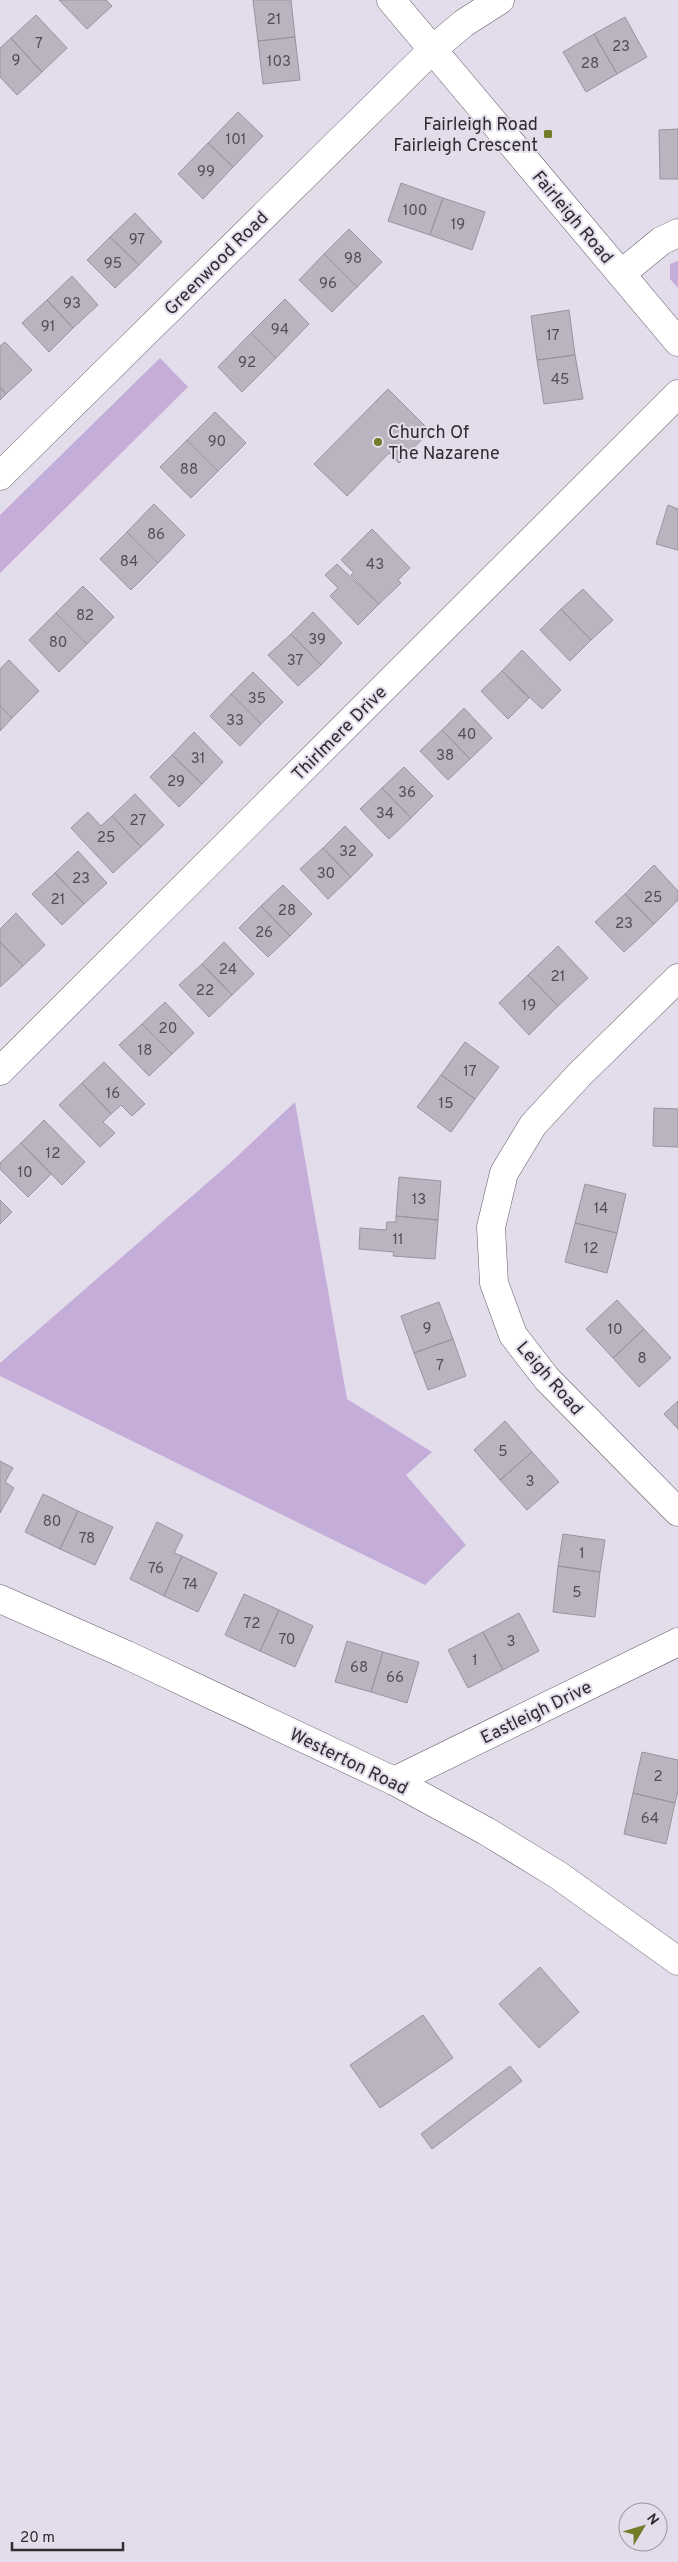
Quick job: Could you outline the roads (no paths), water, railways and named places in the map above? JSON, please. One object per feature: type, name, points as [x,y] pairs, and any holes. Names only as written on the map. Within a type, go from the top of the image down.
[{"type":"street","name":"Fairleigh Road","points":[[391,0],[678,342]]},
{"type":"street","name":"Greenwood Road","points":[[0,476],[433,49],[464,23],[500,0]]},
{"type":"street","points":[[621,274],[660,241],[678,234]]},
{"type":"street","name":"Thirlmere Drive","points":[[0,1071],[678,394]]},
{"type":"street","name":"Leigh Road","points":[[678,978],[579,1075],[533,1126],[504,1173],[491,1227],[494,1283],[513,1335],[547,1379],[678,1512]]},
{"type":"street","name":"Westerton Road","points":[[0,1599],[127,1655],[394,1782],[486,1831],[542,1866],[678,1961]]},
{"type":"street","name":"Eastleigh Drive","points":[[394,1782],[678,1642]]},
{"type":"place","name":"Fairleigh Road Fairleigh Crescent","points":[[548,134]]},
{"type":"place","name":"Church Of The Nazarene","points":[[378,442]]}]
